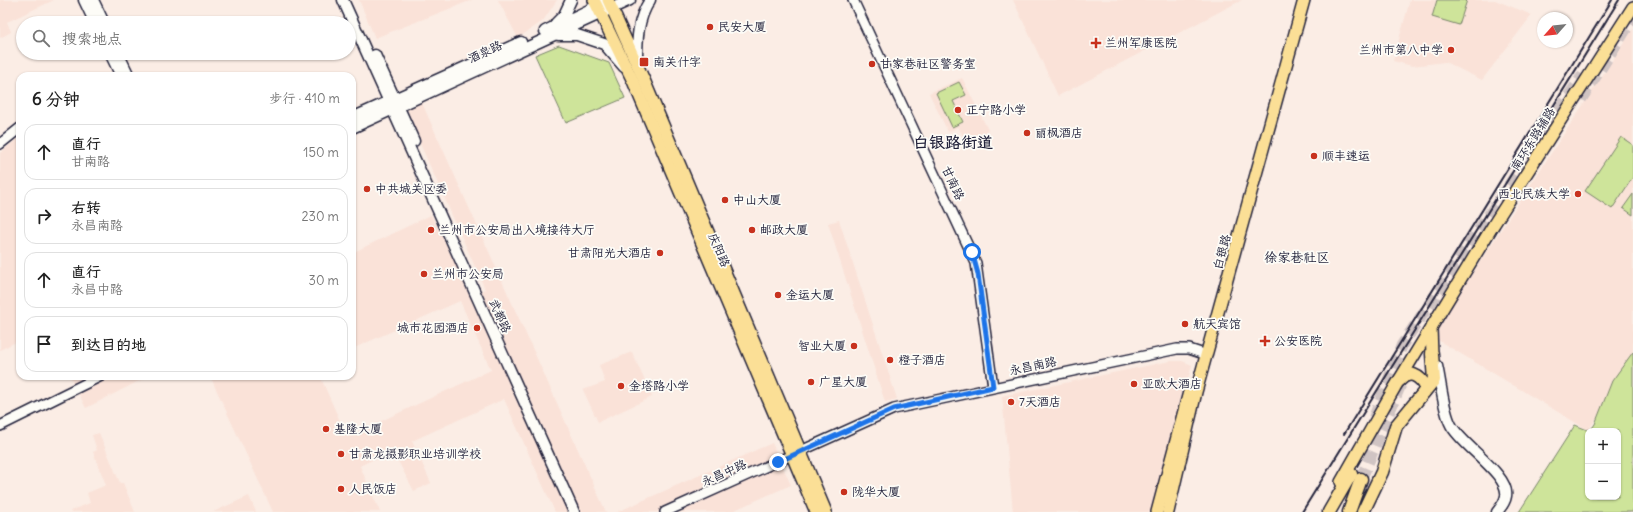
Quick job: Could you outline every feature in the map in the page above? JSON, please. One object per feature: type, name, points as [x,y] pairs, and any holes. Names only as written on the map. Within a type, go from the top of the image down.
[{"type":"highway","points":[[1363,512],[1382,472],[1396,426],[1434,380],[1432,354]]},
{"type":"highway","points":[[1400,380],[1404,375],[1409,374],[1417,376],[1426,387],[1424,392]]},
{"type":"highway","points":[[1329,512],[1356,477],[1348,512]]},
{"type":"main road","points":[[84,0],[92,16]]},
{"type":"main road","points":[[93,0],[101,16]]},
{"type":"main road","name":"武都路","points":[[343,0],[351,16]]},
{"type":"main road","name":"武都路","points":[[349,0],[356,16]]},
{"type":"main road","points":[[548,33],[564,15],[571,0]]},
{"type":"main road","name":"酒泉路","points":[[356,126],[394,104],[548,33],[604,5],[630,0]]},
{"type":"main road","points":[[637,65],[637,44],[640,19],[650,0]]},
{"type":"main road","name":"白银路","points":[[1204,354],[1296,0]]},
{"type":"main road","name":"白银路","points":[[1168,512],[1200,367],[1304,0]]},
{"type":"main road","name":"庆阳路","points":[[604,5],[637,65],[797,454],[816,512]]},
{"type":"main road","name":"庆阳路","points":[[604,5],[630,75],[797,454],[826,512]]},
{"type":"main road","name":"南环东路辅路","points":[[1325,512],[1359,449],[1494,224],[1633,7]]},
{"type":"main road","name":"武都路","points":[[356,16],[574,512]]},
{"type":"main road","name":"武都路","points":[[356,27],[445,214],[579,512]]},
{"type":"main road","points":[[548,33],[577,35],[604,44],[630,75]]},
{"type":"main road","points":[[115,60],[123,72]]},
{"type":"main road","points":[[120,60],[125,72]]},
{"type":"main road","name":"酒泉路","points":[[356,117],[394,104]]},
{"type":"main road","points":[[1431,328],[1432,354],[1437,366],[1450,424],[1465,444],[1488,464],[1502,482],[1507,495],[1504,503],[1497,512]]},
{"type":"main road","points":[[1157,512],[1200,367]]},
{"type":"main road","points":[[1174,512],[1204,390],[1200,367]]},
{"type":"main road","name":"白银路","points":[[1162,512],[1194,392]]},
{"type":"street","name":"甘南路","points":[[853,0],[976,263],[993,387]]},
{"type":"street","points":[[0,144],[16,131]]},
{"type":"street","name":"永昌南路","points":[[797,454],[894,409],[1176,349],[1189,349],[1204,354]]},
{"type":"street","points":[[0,426],[93,380]]},
{"type":"street","name":"永昌中路","points":[[665,512],[797,454]]},
{"type":"shaded area","points":[[0,0],[54,0],[20,16],[16,16],[16,18],[7,22],[11,32],[0,38]]},
{"type":"shaded area","points":[[359,0],[472,0],[375,38]]},
{"type":"shaded area","points":[[498,0],[557,0],[543,21],[518,38]]},
{"type":"shaded area","name":"兰州军康医院","points":[[1013,0],[1242,0],[1058,96]]},
{"type":"shaded area","name":"兰州市第八中学","points":[[1410,0],[1495,0],[1532,15],[1482,80],[1445,62],[1412,66],[1393,61]]},
{"type":"shaded area","name":"西北民族大学","points":[[1633,29],[1633,369],[1589,428],[1585,428],[1431,336]]},
{"type":"shaded area","name":"正宁路小学","points":[[962,78],[988,130],[966,141],[958,127],[948,132],[929,93]]},
{"type":"shaded area","points":[[422,103],[606,512],[555,512],[504,399],[412,441],[431,483],[414,491],[392,450],[360,466],[380,512],[273,512],[212,380],[322,380],[347,437],[491,370],[460,301],[356,347],[356,251],[431,215],[472,295],[485,289],[405,110]]},
{"type":"shaded area","points":[[16,140],[16,342],[0,350],[0,153]]},
{"type":"shaded area","points":[[839,220],[897,399],[885,402],[828,223]]},
{"type":"shaded area","name":"金塔路小学","points":[[632,352],[652,397],[598,422],[583,390],[605,382],[599,365]]},
{"type":"shaded area","points":[[1170,361],[1182,361],[1192,365],[1152,512],[1013,512],[1002,396]]},
{"type":"shaded area","points":[[72,380],[141,380],[86,408]]},
{"type":"shaded area","points":[[99,433],[120,483],[123,483],[135,512],[70,511],[90,503],[87,493],[106,485],[93,452],[97,450],[92,435]]},
{"type":"shaded area","points":[[772,443],[791,485],[730,512],[617,512]]},
{"type":"shaded area","points":[[249,496],[256,512],[213,512]]},
{"type":"green space","points":[[1437,0],[1467,0],[1459,25],[1432,17]]},
{"type":"green space","points":[[559,45],[609,63],[625,98],[566,123],[535,55]]},
{"type":"green space","points":[[959,82],[966,95],[953,101],[963,122],[952,127],[936,93]]},
{"type":"green space","points":[[1621,137],[1633,145],[1633,177],[1612,209],[1585,191]]},
{"type":"green space","points":[[1633,194],[1633,215],[1623,208]]},
{"type":"green space","points":[[1633,352],[1633,512],[1519,512],[1575,425],[1585,429],[1585,500],[1621,500],[1621,428],[1592,428],[1612,381]]},
{"type":"tunnel","points":[[1581,99],[1633,18]]},
{"type":"tunnel","points":[[1374,418],[1402,345],[1583,75]]},
{"type":"tunnel","points":[[1361,479],[1402,381]]},
{"type":"railway","points":[[1344,434],[1612,0]]},
{"type":"railway","points":[[1302,512],[1619,0]]},
{"type":"place","name":"民安大厦","points":[[710,27]]},
{"type":"place","name":"兰州军康医院","points":[[1096,43]]},
{"type":"place","name":"兰州市第八中学","points":[[1451,50]]},
{"type":"place","name":"南关什字","points":[[644,62]]},
{"type":"place","name":"甘家巷社区警务室","points":[[872,64]]},
{"type":"place","name":"正宁路小学","points":[[958,110]]},
{"type":"place","name":"丽枫酒店","points":[[1027,133]]},
{"type":"place","name":"顺丰速运","points":[[1314,156]]},
{"type":"place","name":"中共城关区委","points":[[367,189]]},
{"type":"place","name":"西北民族大学","points":[[1578,194]]},
{"type":"place","name":"中山大厦","points":[[725,200]]},
{"type":"place","name":"兰州市公安局出入境接待大厅","points":[[431,230]]},
{"type":"place","name":"邮政大厦","points":[[752,230]]},
{"type":"place","name":"甘肃阳光大酒店","points":[[660,253]]},
{"type":"place","name":"兰州市公安局","points":[[424,274]]},
{"type":"place","name":"金运大厦","points":[[778,295]]},
{"type":"place","name":"航天宾馆","points":[[1185,324]]},
{"type":"place","name":"城市花园酒店","points":[[477,328]]},
{"type":"place","name":"公安医院","points":[[1265,341]]},
{"type":"place","name":"智业大厦","points":[[854,346]]},
{"type":"place","name":"橙子酒店","points":[[890,360]]},
{"type":"place","name":"广星大厦","points":[[811,382]]},
{"type":"place","name":"亚欧大酒店","points":[[1134,384]]},
{"type":"place","name":"金塔路小学","points":[[621,386]]},
{"type":"place","name":"7天酒店","points":[[1011,402]]},
{"type":"place","name":"基隆大厦","points":[[326,429]]},
{"type":"place","name":"甘肃龙摄影职业培训学校","points":[[341,454]]},
{"type":"place","name":"人民饭店","points":[[341,489]]},
{"type":"place","name":"陇华大厦","points":[[844,492]]},
{"type":"district","name":"白银路街道","points":[[953,142]]},
{"type":"district","name":"徐家巷社区","points":[[1297,257]]},
{"type":"route","points":[[778,462],[894,409],[993,387],[978,274],[972,252]]}]
